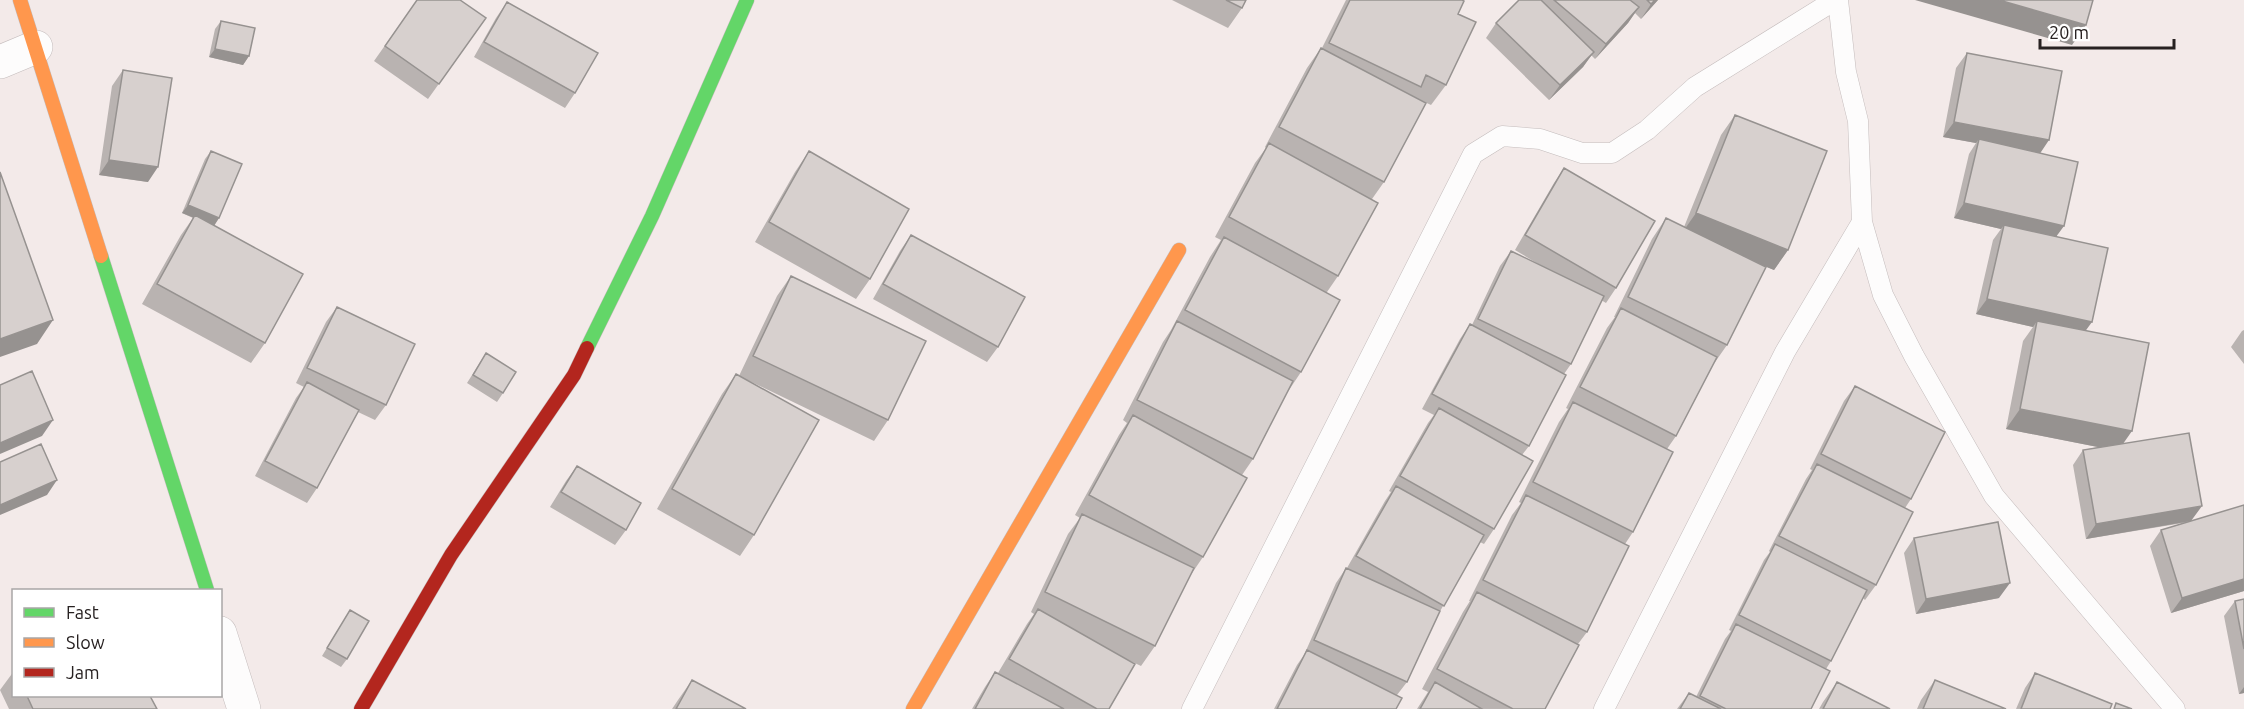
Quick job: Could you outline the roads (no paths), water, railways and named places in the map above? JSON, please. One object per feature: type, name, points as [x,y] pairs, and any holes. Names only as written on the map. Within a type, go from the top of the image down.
[{"type":"street","points":[[20,0],[206,589]]},
{"type":"street","points":[[361,709],[451,555],[574,375],[652,216],[747,0]]},
{"type":"street","points":[[0,62],[36,47]]},
{"type":"street","points":[[913,709],[1179,250]]},
{"type":"street","points":[[222,639],[244,709]]},
{"type":"lane","points":[[1191,709],[1473,154],[1502,136],[1540,139],[1582,153],[1612,153],[1647,130],[1695,87],[1837,0],[1846,72],[1858,121],[1862,222],[1883,295],[1914,356],[1994,496],[2175,709]]},
{"type":"lane","points":[[1604,709],[1785,352],[1862,222]]}]
